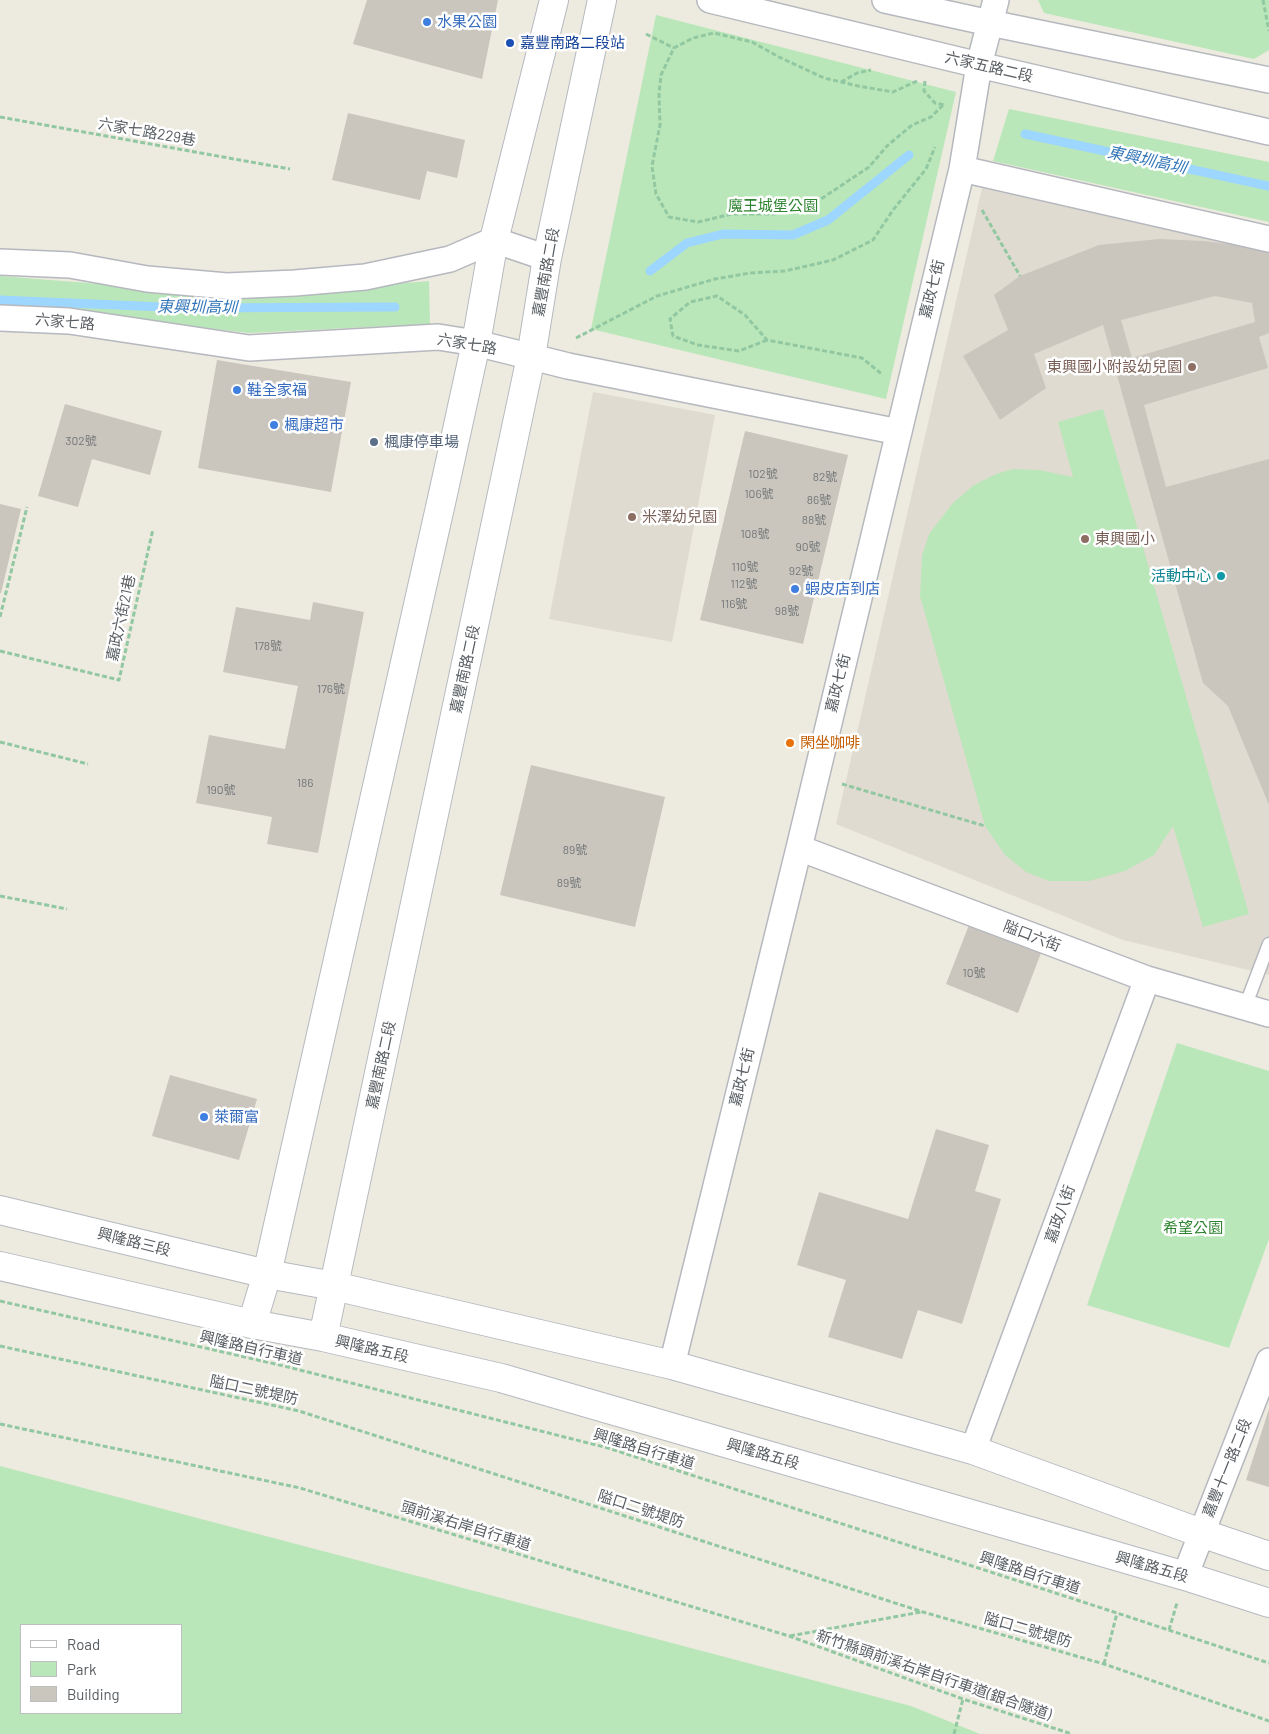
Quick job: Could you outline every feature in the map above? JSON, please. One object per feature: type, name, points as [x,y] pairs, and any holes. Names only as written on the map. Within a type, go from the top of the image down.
[{"type":"street","points":[[0,1266],[252,1324],[267,1274],[476,343],[494,240],[554,0]]},
{"type":"street","name":"嘉豐南路二段","points":[[323,1337],[531,357],[547,258],[602,0]]},
{"type":"street","name":"六家五路二段","points":[[710,0],[1269,132]]},
{"type":"street","points":[[886,0],[993,12],[1269,80]]},
{"type":"street","name":"嘉政七街","points":[[672,1365],[962,169],[979,65],[993,12]]},
{"type":"street","points":[[962,169],[1269,239]]},
{"type":"street","points":[[0,262],[70,265],[147,278],[227,286],[365,277],[450,259],[494,240],[547,258]]},
{"type":"street","name":"六家七路","points":[[0,318],[69,321],[249,348],[438,337],[476,343],[577,368],[898,432]]},
{"type":"street","name":"隘口六街","points":[[798,848],[1147,979],[1269,1014]]},
{"type":"street","name":"嘉政八街","points":[[974,1450],[1147,979]]},
{"type":"street","name":"興隆路三段","points":[[0,1210],[267,1274]]},
{"type":"street","points":[[267,1274],[334,1286],[672,1365],[974,1450],[1269,1556]]},
{"type":"street","name":"興隆路五段","points":[[252,1324],[323,1337],[501,1378],[1185,1576],[1269,1603]]},
{"type":"street","name":"嘉豐十一路二段","points":[[1185,1576],[1268,1367]]},
{"type":"lane","points":[[1245,1007],[1269,944]]},
{"type":"path","points":[[1263,0],[1269,31]]},
{"type":"path","points":[[925,77],[893,92],[824,78],[752,42],[714,33],[692,38],[674,48],[661,74],[659,94],[660,125],[652,166],[656,194],[669,217],[698,222],[732,214],[774,214],[815,203],[869,167],[887,146],[912,125],[931,117],[943,105],[942,113]]},
{"type":"path","points":[[646,34],[674,48]]},
{"type":"path","name":"六家七路229巷","points":[[0,116],[290,169]]},
{"type":"path","points":[[573,340],[657,296],[715,279],[750,273],[785,271],[833,260],[873,240],[893,210],[926,169],[936,145]]},
{"type":"path","points":[[962,169],[992,230],[1020,276]]},
{"type":"path","points":[[768,340],[745,315],[717,296],[690,302],[670,318],[674,336],[698,345],[738,351],[768,340],[862,358],[906,395]]},
{"type":"path","points":[[0,617],[27,507]]},
{"type":"path","name":"嘉政六街21巷","points":[[0,651],[119,680],[152,529]]},
{"type":"path","points":[[0,742],[88,764]]},
{"type":"path","points":[[815,776],[985,826]]},
{"type":"path","points":[[0,896],[68,909]]},
{"type":"path","name":"興隆路自行車道","points":[[0,1301],[284,1366],[608,1448],[1269,1664]]},
{"type":"path","name":"隘口二號堤防","points":[[0,1346],[299,1411],[923,1612],[1104,1664],[1269,1721]]},
{"type":"path","name":"頭前溪右岸自行車道","points":[[0,1424],[300,1488],[789,1636],[923,1612]]},
{"type":"path","points":[[1104,1664],[1117,1613]]},
{"type":"path","name":"新竹縣頭前溪右岸自行車道(銀合隧道)","points":[[789,1636],[963,1699],[1072,1734]]},
{"type":"path","points":[[954,1734],[963,1699]]},
{"type":"shaded area","name":"東興國小","points":[[982,188],[1269,253],[1269,975],[1123,940],[836,824]]},
{"type":"shaded area","name":"米澤幼兒園","points":[[593,392],[715,415],[672,642],[549,619]]},
{"type":"green space","points":[[1038,0],[1269,0],[1269,50],[1254,59],[1044,13]]},
{"type":"green space","name":"魔王城堡公園","points":[[656,15],[956,92],[886,399],[591,329]]},
{"type":"green space","points":[[1009,109],[1269,162],[1269,222],[993,161]]},
{"type":"green space","points":[[0,276],[251,296],[429,281],[430,324],[250,333],[36,309],[0,307]]},
{"type":"green space","points":[[1103,409],[1249,914],[1203,927],[1173,826],[1154,855],[1125,871],[1089,881],[1049,881],[1026,872],[1005,855],[985,826],[920,596],[922,556],[929,534],[953,503],[974,485],[996,474],[1013,469],[1039,470],[1073,477],[1058,422]]},
{"type":"green space","name":"希望公園","points":[[1177,1043],[1269,1071],[1269,1239],[1229,1348],[1087,1305]]},
{"type":"green space","points":[[0,1466],[911,1706],[980,1734],[0,1734]]},
{"type":"building","name":"水果公園","points":[[367,0],[498,0],[482,79],[353,44]]},
{"type":"building","points":[[348,113],[465,140],[457,178],[427,171],[420,200],[332,180]]},
{"type":"building","points":[[1159,239],[1204,241],[1269,249],[1269,333],[1259,337],[1268,368],[1144,405],[1166,487],[1269,459],[1269,805],[1228,706],[1203,683],[1103,325],[1034,354],[1046,388],[1000,420],[963,356],[1008,330],[994,295],[1020,276],[1099,245]],"holes":[[[1215,296],[1252,303],[1255,322],[1132,358],[1121,320]]]},
{"type":"building","name":"楓康超市","points":[[217,360],[351,382],[331,492],[198,468]]},
{"type":"building","points":[[65,404],[162,431],[150,475],[92,459],[78,507],[38,496]]},
{"type":"building","points":[[745,431],[848,455],[803,644],[700,620]]},
{"type":"building","points":[[0,504],[21,509],[1,593],[0,593]]},
{"type":"building","points":[[313,602],[364,612],[318,853],[267,844],[272,817],[196,803],[209,735],[285,749],[298,686],[223,672],[236,607],[310,620]]},
{"type":"building","points":[[531,765],[665,797],[635,927],[500,895]]},
{"type":"building","points":[[969,925],[1041,953],[1018,1013],[946,984]]},
{"type":"building","name":"萊爾富","points":[[170,1075],[257,1099],[239,1160],[152,1136]]},
{"type":"building","points":[[936,1129],[989,1145],[975,1191],[1001,1199],[962,1324],[918,1310],[902,1359],[828,1337],[846,1280],[797,1265],[819,1192],[908,1219]]},
{"type":"building","points":[[1269,1409],[1269,1487],[1246,1480]]},
{"type":"waterway","name":"東興圳高圳","points":[[1025,134],[1269,186]]},
{"type":"waterway","name":"東興圳高圳","points":[[650,271],[687,243],[723,234],[793,235],[828,220],[909,155]]},
{"type":"waterway","name":"東興圳高圳","points":[[0,300],[186,308],[395,307]]},
{"type":"place","name":"水果公園","points":[[427,22]]},
{"type":"place","name":"嘉豐南路二段站","points":[[510,43]]},
{"type":"place","name":"東興國小附設幼兒園","points":[[1192,367]]},
{"type":"place","name":"鞋全家福","points":[[237,390]]},
{"type":"place","name":"楓康超市","points":[[274,425]]},
{"type":"place","name":"楓康停車場","points":[[374,442]]},
{"type":"place","name":"米澤幼兒園","points":[[632,517]]},
{"type":"place","name":"東興國小","points":[[1085,539]]},
{"type":"place","name":"活動中心","points":[[1221,576]]},
{"type":"place","name":"蝦皮店到店","points":[[795,589]]},
{"type":"place","name":"閑坐咖啡","points":[[790,743]]},
{"type":"place","name":"萊爾富","points":[[204,1117]]}]
